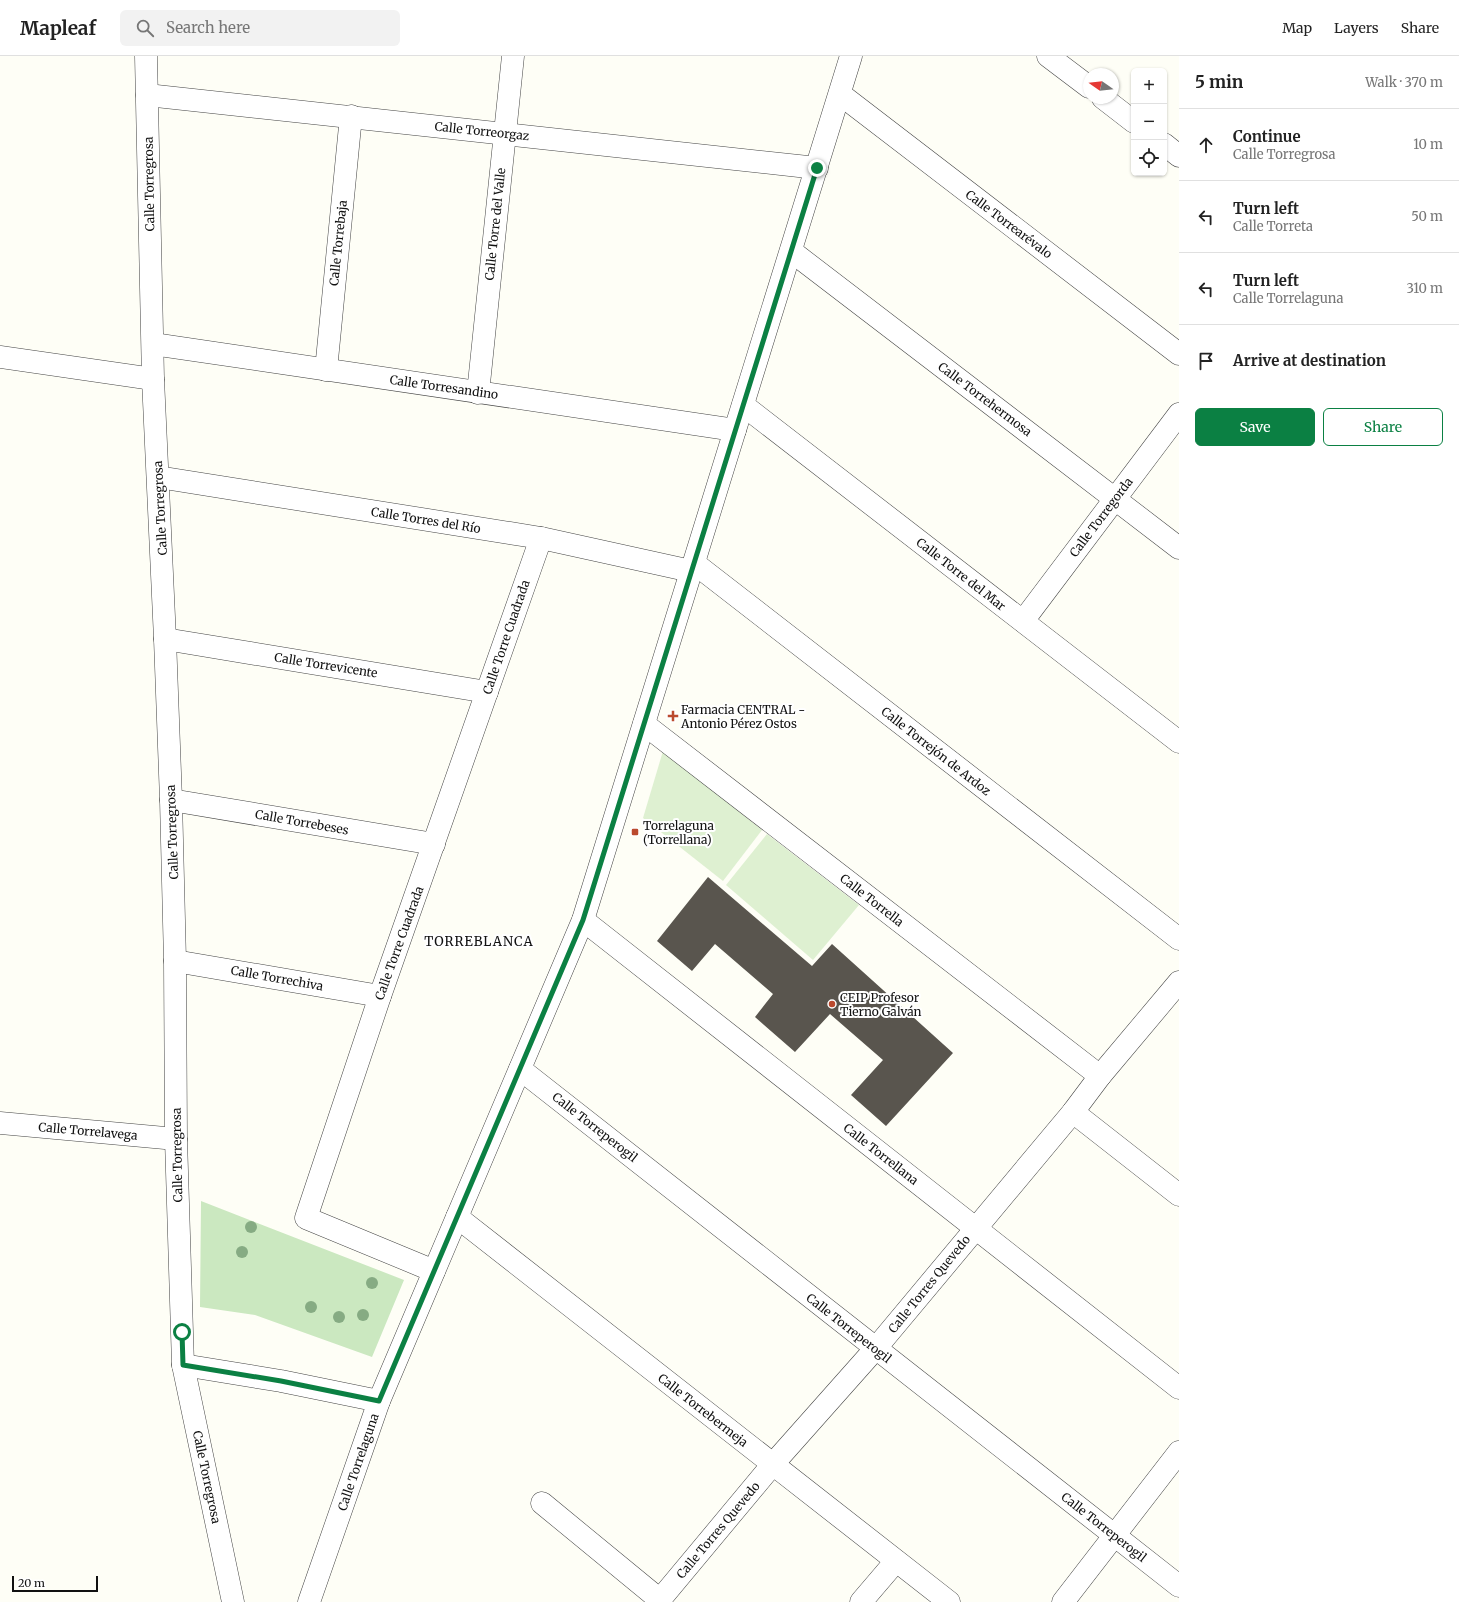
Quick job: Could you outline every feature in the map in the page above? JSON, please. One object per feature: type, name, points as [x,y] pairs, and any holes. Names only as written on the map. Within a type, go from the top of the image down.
[{"type":"street","name":"Calle Torregrosa","points":[[146,56],[154,379],[171,800],[175,961],[176,1138],[183,1365],[233,1602]]},
{"type":"street","name":"Calle Torre del Valle","points":[[478,392],[513,56]]},
{"type":"street","name":"Calle Torrelaguna","points":[[309,1602],[379,1401],[583,920],[852,56]]},
{"type":"street","points":[[1048,56],[1083,82]]},
{"type":"street","name":"Calle Torrearévalo","points":[[840,94],[1179,354]]},
{"type":"street","name":"Calle Torreorgaz","points":[[147,95],[351,116],[817,168]]},
{"type":"street","points":[[1111,104],[1131,120]]},
{"type":"street","name":"Calle Torrebaja","points":[[326,370],[351,116]]},
{"type":"street","points":[[1167,146],[1179,156]]},
{"type":"street","name":"Calle Torrehermosa","points":[[791,251],[1179,548]]},
{"type":"street","name":"Calle Torresandino","points":[[153,344],[735,430]]},
{"type":"street","points":[[0,357],[154,379]]},
{"type":"street","name":"Calle Torre del Mar","points":[[743,406],[1179,742]]},
{"type":"street","name":"Calle Torregorda","points":[[1022,621],[1179,414]]},
{"type":"street","name":"Calle Torres del Río","points":[[158,477],[541,538],[692,567]]},
{"type":"street","name":"Calle Torre Cuadrada","points":[[434,1271],[306,1218],[380,996],[541,538]]},
{"type":"street","name":"Calle Torrejón de Ardoz","points":[[692,567],[1179,939]]},
{"type":"street","name":"Calle Torrevicente","points":[[165,639],[487,692]]},
{"type":"street","name":"Calle Torrella","points":[[644,724],[1100,1076]]},
{"type":"street","name":"Calle Torrebeses","points":[[171,800],[434,844]]},
{"type":"street","name":"Calle Torrellana","points":[[583,920],[1179,1388]]},
{"type":"street","name":"Calle Torrechiva","points":[[175,961],[380,996]]},
{"type":"street","name":"Calle Torres Quevedo","points":[[542,1503],[659,1601],[773,1464],[876,1348],[1073,1112],[1100,1076],[1176,991]]},
{"type":"street","name":"Calle Torreperogil","points":[[520,1069],[1179,1586]]},
{"type":"street","points":[[1073,1112],[1179,1195]]},
{"type":"street","name":"Calle Torrelavega","points":[[0,1123],[176,1138]]},
{"type":"street","name":"Calle Torrebermeja","points":[[457,1217],[949,1602]]},
{"type":"street","points":[[183,1365],[281,1381],[379,1401]]},
{"type":"street","points":[[1063,1602],[1179,1452]]},
{"type":"street","points":[[861,1602],[896,1561]]},
{"type":"green space","points":[[663,751],[762,830],[723,881],[643,818]]},
{"type":"green space","points":[[767,834],[859,905],[813,960],[726,885]]},
{"type":"green space","points":[[201,1201],[404,1280],[372,1357],[255,1315],[200,1307]]},
{"type":"building","name":"CEIP Profesor Tierno Galván","points":[[708,877],[812,966],[832,944],[953,1053],[886,1126],[851,1095],[883,1060],[830,1014],[795,1052],[755,1017],[773,994],[715,944],[692,971],[657,941]]},
{"type":"place","name":"Farmacia CENTRAL - Antonio Pérez Ostos","points":[[673,716]]},
{"type":"place","name":"Torrelaguna (Torrellana)","points":[[635,832]]},
{"type":"place","name":"CEIP Profesor Tierno Galván","points":[[832,1004]]},
{"type":"district","name":"TORREBLANCA","points":[[479,941]]},
{"type":"route","points":[[182,1332],[183,1365],[281,1381],[379,1401],[583,920],[817,168]]}]
